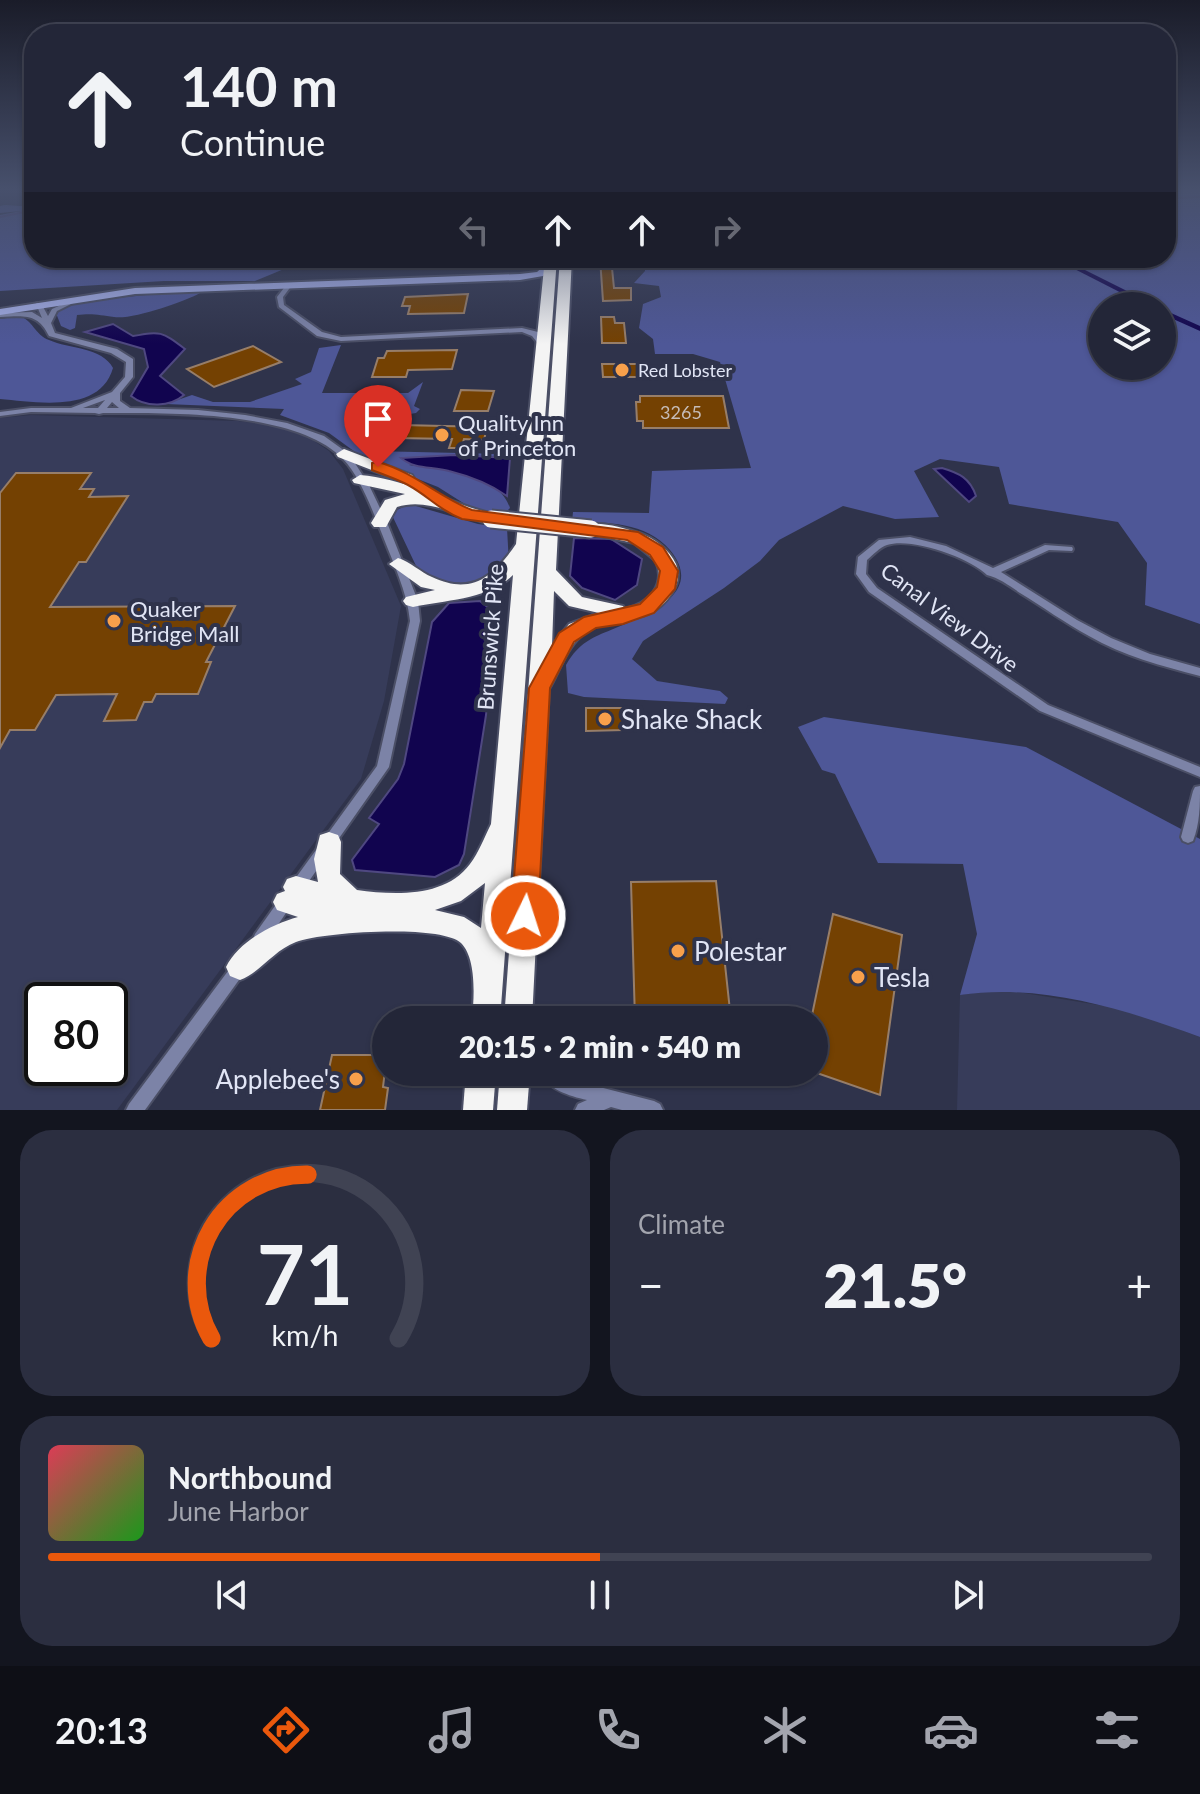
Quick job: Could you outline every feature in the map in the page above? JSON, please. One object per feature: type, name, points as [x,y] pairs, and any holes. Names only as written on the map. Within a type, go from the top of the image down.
[{"type":"highway","name":"Brunswick Pike","points":[[487,1006],[528,535],[532,439],[550,268]]},
{"type":"highway","points":[[519,1006],[565,268]]},
{"type":"highway","points":[[344,454],[412,481],[435,495],[443,505]]},
{"type":"highway","points":[[358,476],[387,474],[412,481]]},
{"type":"highway","points":[[358,476],[391,483],[443,505]]},
{"type":"highway","points":[[380,523],[385,509],[399,500],[416,499],[491,519],[632,535],[657,551],[669,571],[669,583],[662,594],[634,614],[580,627],[566,638],[540,688]]},
{"type":"highway","points":[[413,601],[486,586],[503,578],[513,567],[528,535]]},
{"type":"highway","points":[[398,564],[428,583],[464,589]]},
{"type":"highway","points":[[548,573],[572,600],[597,609],[633,608],[662,594]]},
{"type":"highway","points":[[240,967],[264,946],[289,932],[351,912],[423,902],[452,894],[479,871],[505,820]]},
{"type":"highway","points":[[329,842],[325,862],[329,883],[351,912]]},
{"type":"highway","points":[[291,895],[351,912],[441,921],[459,926],[472,937],[480,952],[487,1006]]},
{"type":"highway","points":[[478,1110],[480,1086]]},
{"type":"highway","points":[[512,1110],[514,1086]]},
{"type":"street","points":[[0,314],[39,304],[99,295],[520,277],[540,274],[545,268]]},
{"type":"street","points":[[280,297],[289,285]]},
{"type":"street","points":[[289,285],[290,306],[323,329],[348,336],[462,326],[526,326],[546,314]]},
{"type":"street","points":[[254,286],[277,291],[284,309],[315,331],[333,338],[362,340],[450,330],[522,330],[535,334],[543,345]]},
{"type":"street","points":[[46,325],[59,307],[99,295]]},
{"type":"street","points":[[39,304],[46,325]]},
{"type":"street","points":[[0,314],[32,314],[58,337],[127,357],[132,371],[99,412]]},
{"type":"street","points":[[64,411],[116,393]]},
{"type":"street","points":[[116,393],[119,406],[138,413]]},
{"type":"street","points":[[0,414],[64,411],[242,416],[283,422],[314,433],[344,454],[358,476],[413,601],[415,621],[383,767],[135,1110]]},
{"type":"street","name":"Canal View Drive","points":[[1200,672],[1154,659],[1099,637],[949,548],[914,539],[892,540],[873,547],[862,559],[860,566],[873,590],[1024,696],[1066,718],[1200,772]]},
{"type":"street","points":[[991,573],[1048,547],[1068,549]]},
{"type":"street","points":[[1188,837],[1200,791]]},
{"type":"street","points":[[567,1086],[654,1110]]},
{"type":"street","points":[[584,1110],[610,1099]]},
{"type":"shaded area","points":[[0,241],[24,241],[24,268],[285,268],[255,281],[164,281],[0,291]]},
{"type":"shaded area","points":[[1176,241],[1200,241],[1200,624],[1145,605],[1147,563],[1118,522],[1009,504],[999,467],[940,459],[914,471],[939,517],[895,519],[843,506],[779,540],[760,561],[724,588],[643,641],[632,659],[657,681],[720,691],[728,698],[725,704],[584,697],[568,693],[566,665],[580,647],[658,608],[672,597],[680,584],[680,568],[670,550],[660,541],[625,526],[572,522],[573,512],[649,513],[652,471],[751,468],[720,362],[693,354],[655,354],[653,339],[639,328],[643,304],[661,297],[659,286],[634,283],[645,268],[1176,268]]},
{"type":"shaded area","points":[[188,291],[200,293],[133,316],[77,315],[75,328],[70,330],[61,326],[56,313],[74,302]]},
{"type":"shaded area","points":[[19,316],[44,338],[93,352],[108,361],[113,368],[106,383],[95,393],[65,402],[0,399],[0,319]]},
{"type":"shaded area","points":[[113,324],[133,336],[160,334],[185,349],[160,376],[184,395],[172,402],[158,404],[144,403],[131,396],[148,367],[144,349],[85,332]]},
{"type":"shaded area","points":[[341,345],[322,393],[408,393],[423,382],[414,406],[420,409],[416,413],[386,418],[365,435],[366,446],[372,448],[371,451],[505,454],[520,451],[523,459],[455,455],[409,465],[452,471],[482,481],[504,497],[510,508],[502,516],[468,506],[438,487],[362,457],[329,433],[280,415],[284,409],[166,404],[192,395],[213,402],[250,402],[302,384],[295,379],[311,372],[319,348]]},
{"type":"shaded area","name":"Quaker Bridge Mall","points":[[31,415],[238,421],[271,425],[308,437],[329,451],[343,469],[401,606],[384,701],[361,779],[117,1110],[0,1110],[0,418]]},
{"type":"shaded area","points":[[455,455],[510,458],[507,496],[472,478],[412,464],[401,458]]},
{"type":"shaded area","points":[[942,468],[963,477],[976,496],[969,502],[934,469]]},
{"type":"shaded area","points":[[409,504],[478,524],[507,528],[509,564],[482,585],[445,586],[418,570],[391,513]]},
{"type":"shaded area","points":[[574,538],[611,539],[642,559],[637,585],[615,600],[582,588],[570,576]]},
{"type":"shaded area","points":[[480,601],[496,614],[486,715],[464,854],[459,865],[435,877],[355,870],[352,860],[379,824],[369,818],[398,779],[404,764],[432,622],[449,603]]},
{"type":"shaded area","points":[[824,717],[1026,747],[1200,839],[1200,1037],[1082,1001],[1021,993],[960,995],[977,934],[963,864],[878,863],[835,774],[822,770],[798,727]]},
{"type":"shaded area","points":[[999,989],[1124,1009],[1200,1037],[1200,1110],[957,1110],[960,995]]},
{"type":"building","points":[[601,268],[612,268],[614,288],[631,288],[631,300],[603,301]]},
{"type":"building","points":[[468,294],[464,313],[408,314],[410,306],[402,306],[405,297]]},
{"type":"building","points":[[601,317],[614,317],[615,323],[624,323],[626,343],[602,343]]},
{"type":"building","points":[[253,346],[281,362],[214,387],[187,369]]},
{"type":"building","points":[[457,350],[452,369],[408,370],[406,377],[372,377],[378,358],[384,358],[387,351]]},
{"type":"building","name":"Red Lobster","points":[[602,364],[640,364],[641,377],[603,377]]},
{"type":"building","points":[[461,390],[494,391],[488,411],[454,411]]},
{"type":"building","points":[[640,396],[723,396],[729,428],[643,428],[643,421],[637,421],[636,402],[640,402]]},
{"type":"building","name":"Quality Inn of Princeton","points":[[401,425],[487,427],[484,440],[464,439],[461,448],[449,448],[452,439],[396,438]]},
{"type":"building","name":"Quaker Bridge Mall","points":[[16,473],[91,473],[80,489],[94,489],[89,497],[128,496],[86,562],[79,562],[50,607],[235,606],[206,662],[211,662],[198,694],[156,694],[152,702],[144,702],[136,720],[104,721],[117,694],[56,695],[35,730],[10,730],[0,748],[0,493]]},
{"type":"building","name":"Shake Shack","points":[[586,708],[623,708],[623,730],[586,731]]},
{"type":"building","name":"Polestar","points":[[716,881],[729,1006],[635,1006],[631,882]]},
{"type":"building","name":"Tesla","points":[[833,914],[902,935],[880,1095],[828,1077],[828,1006],[814,1006]]},
{"type":"building","name":"Applebee's","points":[[332,1055],[372,1055],[372,1086],[388,1088],[385,1110],[320,1110]]},
{"type":"waterway","points":[[1076,268],[1125,292]]},
{"type":"waterway","points":[[1176,318],[1200,329]]},
{"type":"place","name":"Red Lobster","points":[[622,370]]},
{"type":"place","name":"Quality Inn of Princeton","points":[[442,435]]},
{"type":"place","name":"Quaker Bridge Mall","points":[[114,621]]},
{"type":"place","name":"Shake Shack","points":[[605,719]]},
{"type":"place","name":"Polestar","points":[[678,951]]},
{"type":"place","name":"Tesla","points":[[858,977]]},
{"type":"place","name":"Applebee's","points":[[356,1079]]},
{"type":"route","points":[[378,467],[397,473],[435,495],[443,505],[469,515],[624,533],[650,545],[667,564],[669,583],[658,599],[634,614],[601,619],[580,627],[566,638],[540,688],[525,916]]}]
